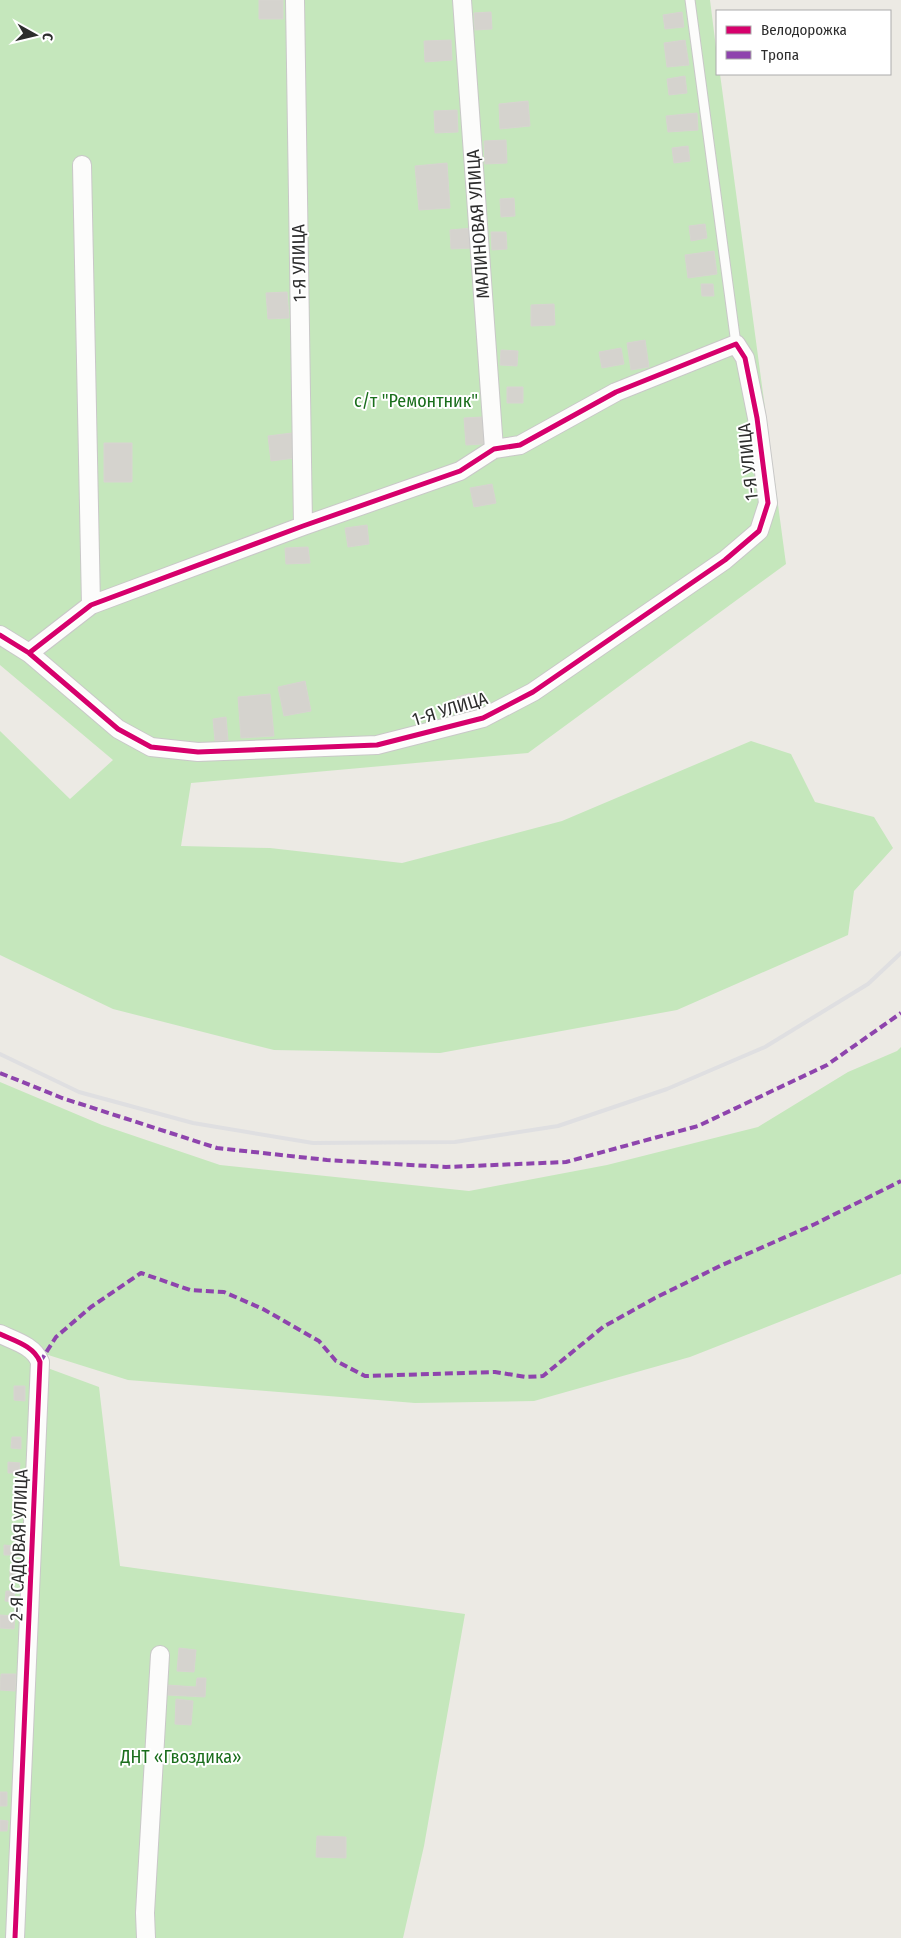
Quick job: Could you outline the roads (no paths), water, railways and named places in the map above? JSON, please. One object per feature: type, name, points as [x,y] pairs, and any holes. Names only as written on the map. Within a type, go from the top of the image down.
[{"type":"street","name":"1-Я УЛИЦА","points":[[295,0],[303,526]]},
{"type":"street","name":"МАЛИНОВАЯ УЛИЦА","points":[[462,0],[494,448]]},
{"type":"street","points":[[82,165],[91,605]]},
{"type":"street","name":"1-Я УЛИЦА","points":[[0,635],[28,653],[118,729],[151,747],[198,752],[377,745],[483,718],[533,692],[724,560],[759,531],[768,503],[757,418],[745,358],[736,344]]},
{"type":"street","points":[[28,653],[91,605],[303,526],[460,471],[494,448],[520,445],[616,392],[736,344]]},
{"type":"street","name":"2-Я САДОВАЯ УЛИЦА","points":[[0,1334],[37,1354],[40,1362],[15,1938]]},
{"type":"street","points":[[146,1938],[145,1903],[160,1656]]},
{"type":"lane","points":[[690,0],[736,344]]},
{"type":"railway","points":[[0,1054],[79,1092],[193,1123],[313,1143],[455,1142],[558,1126],[667,1089],[765,1047],[868,984],[901,953]]},
{"type":"park label","name":"с/т \"Ремонтник\"","points":[[416,401]]},
{"type":"park label","name":"ДНТ «Гвоздика»","points":[[181,1757]]}]
